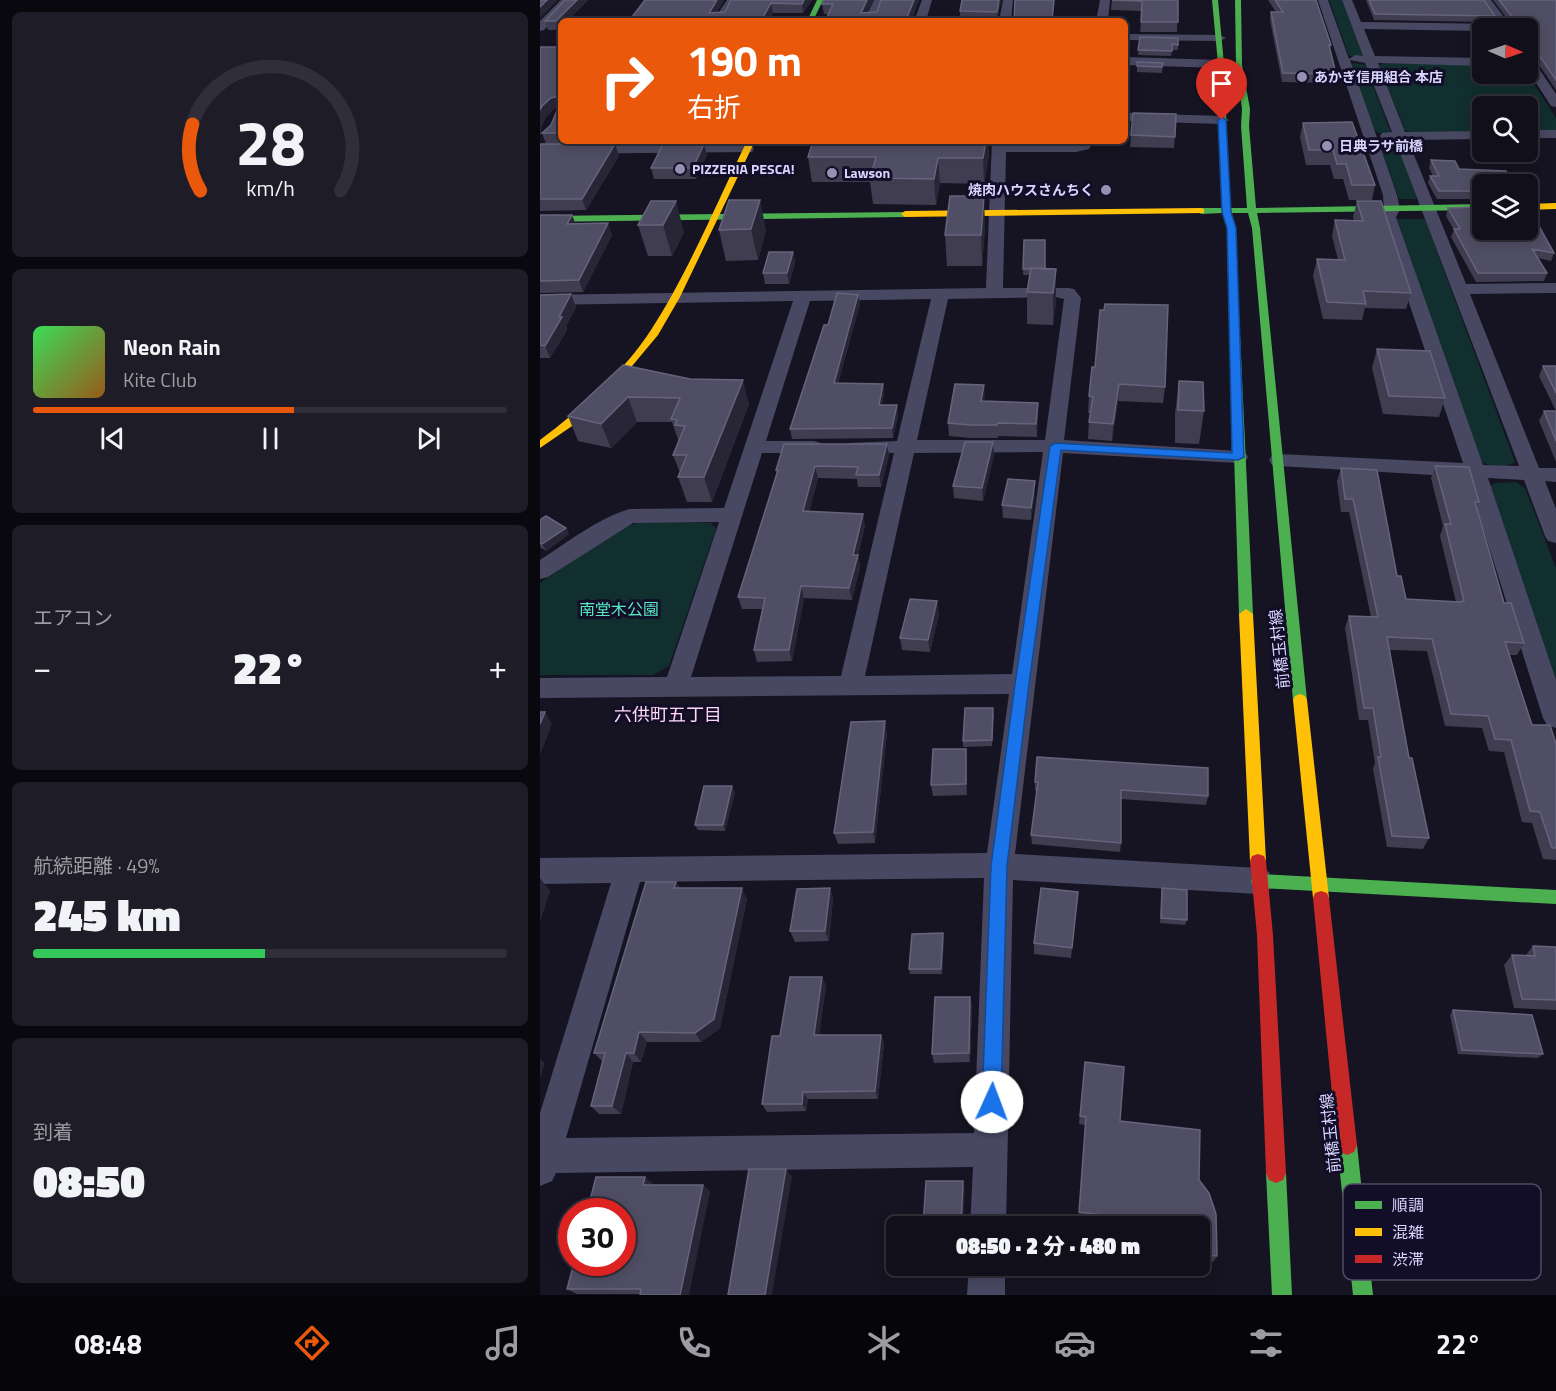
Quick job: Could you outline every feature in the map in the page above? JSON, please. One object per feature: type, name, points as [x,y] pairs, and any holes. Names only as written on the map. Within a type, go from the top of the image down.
[{"type":"main road","points":[[811,18],[820,0]]},
{"type":"main road","name":"前橋玉村線","points":[[1215,0],[1220,38],[1226,212],[1231,228],[1238,457],[1259,881],[1265,935],[1282,1295]]},
{"type":"main road","name":"前橋玉村線","points":[[1238,0],[1239,65],[1246,109],[1245,126],[1252,211],[1256,228],[1319,886],[1327,939],[1352,1184]]},
{"type":"main road","points":[[540,445],[571,422],[630,365],[654,333],[675,297],[749,145]]},
{"type":"main road","points":[[1538,207],[1556,206]]},
{"type":"main road","points":[[540,219],[998,215],[1472,207]]},
{"type":"main road","points":[[1259,881],[1556,897]]},
{"type":"main road","name":"前橋玉村線","points":[[1362,1280],[1364,1295]]},
{"type":"street","points":[[544,31],[567,0]]},
{"type":"street","points":[[720,18],[732,0]]},
{"type":"street","points":[[871,18],[879,0]]},
{"type":"street","points":[[921,18],[927,0]]},
{"type":"street","points":[[1005,18],[1008,0]]},
{"type":"street","points":[[1102,18],[1105,0]]},
{"type":"street","points":[[1323,0],[1390,195],[1392,209],[1388,217],[1556,718]]},
{"type":"street","points":[[1347,0],[1402,136],[1556,536]]},
{"type":"street","points":[[1485,0],[1498,18]]},
{"type":"street","points":[[1358,25],[1472,27]]},
{"type":"street","points":[[1128,37],[1220,38]]},
{"type":"street","points":[[1344,59],[1472,62]]},
{"type":"street","points":[[1128,61],[1221,64]]},
{"type":"street","points":[[1538,77],[1556,103]]},
{"type":"street","points":[[1541,81],[1556,81]]},
{"type":"street","points":[[1128,117],[1222,120]]},
{"type":"street","points":[[1538,134],[1556,134]]},
{"type":"street","points":[[1370,135],[1472,135]]},
{"type":"street","points":[[994,293],[999,145],[1076,148],[1085,144]]},
{"type":"street","points":[[540,150],[637,145],[749,145]]},
{"type":"street","points":[[1460,289],[1556,288]]},
{"type":"street","points":[[540,300],[994,293],[1063,293],[1073,298],[999,866],[988,1216]]},
{"type":"street","points":[[851,685],[942,294]]},
{"type":"street","points":[[676,686],[802,297]]},
{"type":"street","points":[[753,447],[1055,446],[1238,457]]},
{"type":"street","points":[[1279,460],[1556,475]]},
{"type":"street","points":[[540,571],[616,522],[630,516],[731,515]]},
{"type":"street","points":[[540,688],[1022,684]]},
{"type":"street","points":[[540,871],[999,866],[1259,881]]},
{"type":"street","points":[[629,870],[541,1160],[990,1150]]},
{"type":"street","points":[[986,1295],[987,1276]]},
{"type":"green space","points":[[1329,0],[1342,0],[1363,56],[1349,56]]},
{"type":"green space","points":[[1384,63],[1472,65],[1472,84],[1534,84],[1556,118],[1556,131],[1538,131],[1538,96],[1472,96],[1472,132],[1413,133],[1405,130],[1379,65]]},
{"type":"green space","points":[[1351,64],[1365,65],[1391,133],[1379,133],[1374,130]]},
{"type":"green space","points":[[1382,140],[1397,142],[1417,199],[1399,199],[1379,143]]},
{"type":"green space","points":[[1397,219],[1425,219],[1515,462],[1511,464],[1498,466],[1480,461]]},
{"type":"green space","points":[[1516,482],[1525,488],[1556,568],[1556,683],[1488,487],[1495,483]]},
{"type":"green space","name":"南堂木公園","points":[[641,522],[711,523],[716,529],[669,666],[653,675],[540,675],[540,583],[624,527]]},
{"type":"building","points":[[540,0],[547,0],[540,7]]},
{"type":"building","points":[[565,0],[577,0],[556,21],[545,21]]},
{"type":"building","points":[[645,0],[717,0],[709,13],[725,12],[731,0],[804,0],[802,4],[771,3],[763,18],[631,18]]},
{"type":"building","points":[[824,0],[867,0],[861,13],[877,12],[881,0],[914,0],[907,18],[826,18],[833,4],[822,4]]},
{"type":"building","points":[[962,0],[999,0],[997,12],[960,11]]},
{"type":"building","points":[[1015,0],[1054,0],[1052,18],[1014,18]]},
{"type":"building","points":[[1112,0],[1178,0],[1178,22],[1141,22],[1142,1]]},
{"type":"building","points":[[1275,0],[1316,0],[1331,45],[1329,45],[1336,74],[1283,73],[1271,12],[1283,12]]},
{"type":"building","points":[[1369,0],[1484,0],[1495,16],[1375,14]]},
{"type":"building","points":[[1499,0],[1556,0],[1556,80],[1538,53],[1538,18],[1513,18]]},
{"type":"building","points":[[1140,37],[1178,38],[1178,45],[1172,44],[1172,51],[1138,50]]},
{"type":"building","points":[[540,47],[558,47],[558,96],[551,98],[540,110]]},
{"type":"building","points":[[1137,62],[1163,63],[1162,67],[1137,66]]},
{"type":"building","points":[[558,108],[558,133],[542,133],[551,125]]},
{"type":"building","points":[[1133,113],[1176,114],[1175,137],[1131,135]]},
{"type":"building","points":[[1352,122],[1375,185],[1352,185],[1346,164],[1337,164],[1333,150],[1309,150],[1303,123]]},
{"type":"building","points":[[540,144],[615,144],[582,199],[540,199]]},
{"type":"building","points":[[663,144],[704,144],[693,168],[651,168]]},
{"type":"building","points":[[812,144],[985,144],[983,158],[938,158],[934,179],[870,178],[876,157],[808,157]]},
{"type":"building","points":[[1431,160],[1455,161],[1459,169],[1506,171],[1508,174],[1472,174],[1472,191],[1439,191],[1430,176],[1439,176]]},
{"type":"building","points":[[950,196],[984,196],[981,235],[945,235]]},
{"type":"building","points":[[729,200],[760,200],[751,229],[719,230]]},
{"type":"building","points":[[651,201],[676,201],[663,225],[638,225]]},
{"type":"building","points":[[1357,201],[1381,201],[1411,293],[1363,291],[1366,304],[1327,302],[1317,259],[1345,260],[1335,220],[1363,221]]},
{"type":"building","points":[[1472,207],[1472,240],[1538,240],[1538,224],[1554,253],[1532,249],[1547,273],[1478,273],[1454,229],[1460,229],[1448,208]]},
{"type":"building","points":[[540,215],[572,215],[567,224],[608,223],[579,280],[540,281]]},
{"type":"building","points":[[1024,240],[1045,240],[1045,269],[1023,269]]},
{"type":"building","points":[[769,252],[793,252],[787,273],[763,273]]},
{"type":"building","points":[[1031,268],[1056,269],[1053,293],[1027,292]]},
{"type":"building","points":[[837,293],[858,295],[834,383],[883,384],[879,405],[897,405],[892,428],[790,429],[824,325],[828,325]]},
{"type":"building","points":[[571,294],[559,317],[562,317],[545,346],[540,345],[540,295]]},
{"type":"building","points":[[1105,304],[1168,305],[1165,387],[1119,384],[1113,424],[1089,422],[1093,397],[1089,396],[1092,367],[1095,367],[1100,310],[1104,310]]},
{"type":"building","points":[[1377,349],[1430,351],[1445,398],[1389,396]]},
{"type":"building","points":[[623,365],[690,379],[743,380],[704,477],[678,477],[687,455],[673,455],[685,426],[675,425],[677,420],[671,419],[680,398],[628,397],[601,424],[568,416]]},
{"type":"building","points":[[1543,366],[1556,366],[1556,393]]},
{"type":"building","points":[[1179,381],[1203,382],[1204,411],[1178,410]]},
{"type":"building","points":[[955,384],[984,385],[981,401],[1038,403],[1036,424],[948,423]]},
{"type":"building","points":[[1544,411],[1556,411],[1556,441]]},
{"type":"building","points":[[965,442],[993,442],[982,488],[953,486]]},
{"type":"building","points":[[784,444],[887,444],[879,475],[856,475],[858,467],[815,466],[803,511],[863,514],[853,555],[858,555],[849,588],[801,586],[789,650],[754,650],[765,598],[738,597]]},
{"type":"building","points":[[1435,466],[1469,467],[1479,502],[1475,502],[1504,603],[1511,603],[1524,643],[1505,642],[1532,725],[1550,725],[1556,744],[1556,848],[1552,848],[1540,812],[1530,811],[1511,740],[1495,739],[1488,716],[1451,714],[1432,639],[1387,637],[1409,758],[1412,758],[1429,838],[1392,836],[1378,757],[1381,757],[1373,708],[1364,708],[1349,616],[1378,617],[1353,499],[1345,499],[1341,468],[1377,470],[1397,576],[1401,576],[1406,599],[1459,602],[1464,601],[1445,524],[1451,524]]},
{"type":"building","points":[[1008,479],[1035,481],[1031,508],[1002,505]]},
{"type":"building","points":[[546,516],[566,528],[542,544],[540,543],[540,520]]},
{"type":"building","points":[[910,599],[937,601],[928,640],[900,638]]},
{"type":"building","points":[[965,708],[993,708],[992,740],[963,741]]},
{"type":"building","points":[[540,712],[545,712],[540,724]]},
{"type":"building","points":[[885,721],[873,832],[834,833],[851,722]]},
{"type":"building","points":[[933,749],[966,749],[966,784],[931,785]]},
{"type":"building","points":[[1037,757],[1208,768],[1208,796],[1121,790],[1121,843],[1031,835],[1038,782],[1035,782]]},
{"type":"building","points":[[704,786],[732,786],[723,825],[695,825]]},
{"type":"building","points":[[646,882],[676,882],[674,888],[742,888],[714,1019],[695,1033],[639,1032],[634,1053],[626,1053],[612,1106],[591,1106],[605,1053],[594,1053]]},
{"type":"building","points":[[830,888],[825,931],[790,931],[797,889]]},
{"type":"building","points":[[1041,888],[1078,892],[1072,948],[1034,943]]},
{"type":"building","points":[[1162,888],[1187,890],[1187,920],[1161,918]]},
{"type":"building","points":[[943,933],[941,969],[909,969],[912,934]]},
{"type":"building","points":[[1533,946],[1556,947],[1556,1000],[1522,999],[1512,955],[1535,956]]},
{"type":"building","points":[[790,977],[822,977],[814,1035],[881,1035],[875,1091],[803,1092],[802,1104],[762,1104],[772,1036],[780,1036]]},
{"type":"building","points":[[935,997],[970,997],[969,1053],[932,1054]]},
{"type":"building","points":[[1453,1010],[1532,1015],[1543,1054],[1462,1050]]},
{"type":"building","points":[[1085,1062],[1124,1067],[1120,1121],[1200,1130],[1199,1180],[1209,1193],[1216,1214],[1217,1256],[1210,1255],[1210,1216],[1112,1216],[1079,1212],[1086,1117],[1080,1116]]},
{"type":"building","points":[[749,1169],[786,1169],[765,1295],[728,1295]]},
{"type":"building","points":[[596,1177],[645,1177],[643,1185],[703,1185],[680,1295],[640,1295],[641,1289],[567,1289],[570,1276],[636,1276],[636,1198],[591,1198]]},
{"type":"building","points":[[926,1181],[963,1181],[961,1216],[924,1216]]},
{"type":"traffic: fast","points":[[811,18],[820,0]]},
{"type":"traffic: fast","points":[[1215,0],[1221,64],[1226,212],[1231,228],[1246,614]]},
{"type":"traffic: fast","points":[[1238,0],[1239,65],[1246,109],[1245,126],[1252,211],[1256,228],[1300,700]]},
{"type":"traffic: fast","points":[[1201,211],[1472,207]]},
{"type":"traffic: fast","points":[[540,219],[905,214]]},
{"type":"traffic: fast","points":[[1259,881],[1556,897]]},
{"type":"traffic: fast","points":[[1347,1145],[1351,1184]]},
{"type":"traffic: fast","points":[[1276,1173],[1282,1295]]},
{"type":"traffic: fast","points":[[1361,1280],[1363,1295]]},
{"type":"traffic: slow","points":[[540,445],[571,422],[608,388],[654,333],[675,297],[750,144]]},
{"type":"traffic: slow","points":[[1538,207],[1556,206]]},
{"type":"traffic: slow","points":[[905,214],[1201,211]]},
{"type":"traffic: slow","points":[[1246,614],[1258,861]]},
{"type":"traffic: slow","points":[[1300,700],[1321,898]]},
{"type":"traffic: jam","points":[[1258,861],[1265,935],[1276,1173]]},
{"type":"traffic: jam","points":[[1321,898],[1347,1145]]},
{"type":"place","name":"あかぎ信用組合 本店","points":[[1302,77]]},
{"type":"place","name":"日典ラサ前橋","points":[[1327,146]]},
{"type":"place","name":"PIZZERIA PESCA!","points":[[680,169]]},
{"type":"place","name":"Lawson","points":[[832,173]]},
{"type":"place","name":"焼肉ハウスさんちく","points":[[1106,190]]},
{"type":"district","name":"六供町五丁目","points":[[668,715]]},
{"type":"route","points":[[992,1102],[999,866],[1055,446],[1238,457],[1231,228],[1226,212],[1222,120]]}]
